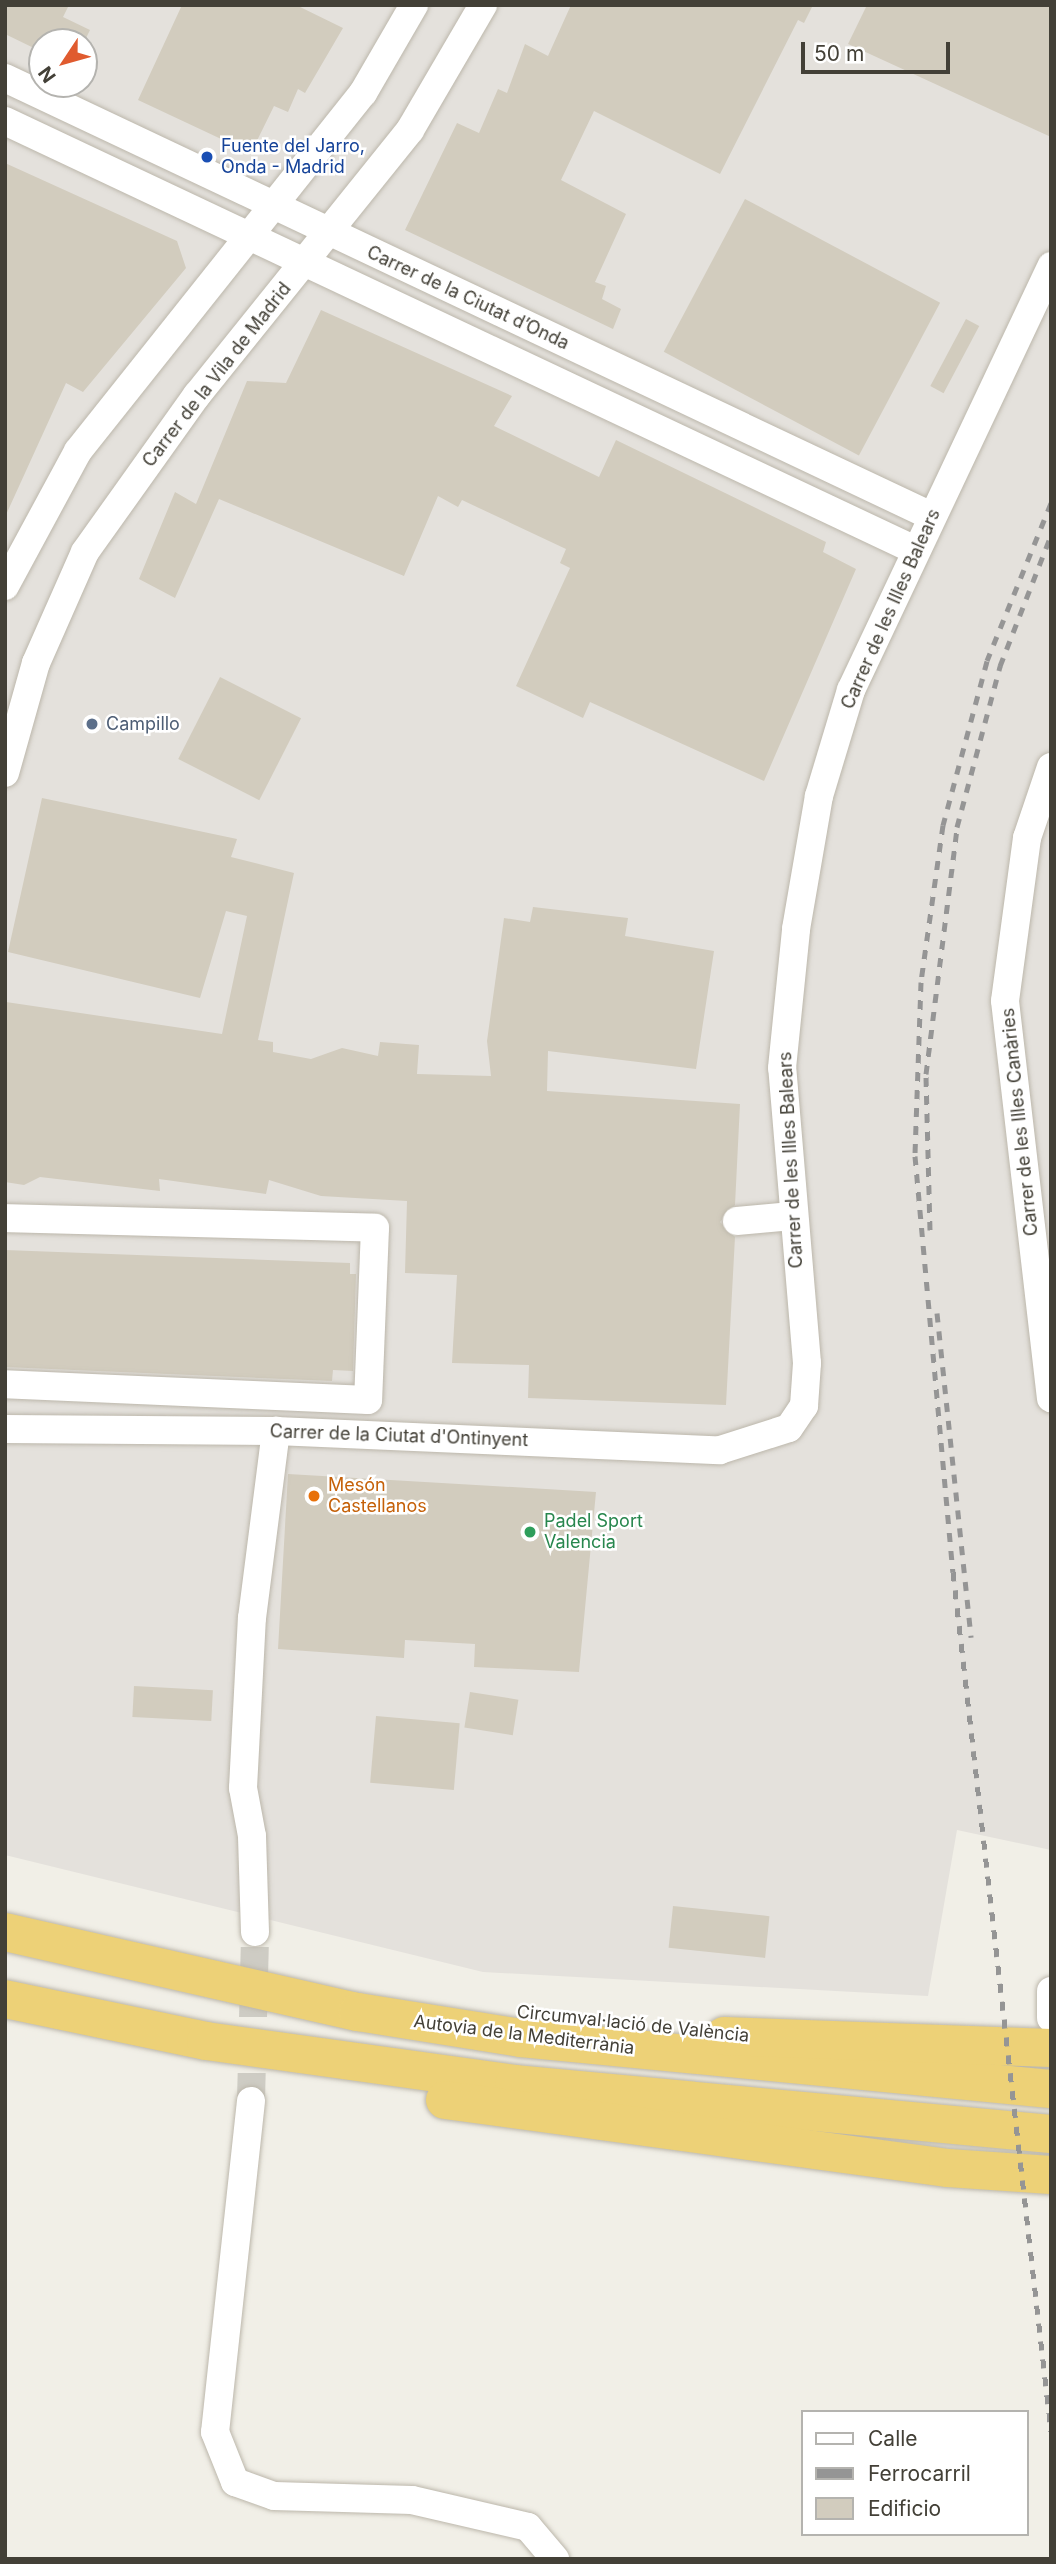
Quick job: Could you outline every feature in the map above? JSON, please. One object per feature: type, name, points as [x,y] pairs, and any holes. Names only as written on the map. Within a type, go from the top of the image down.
[{"type":"highway","name":"Autovia de la Mediterrània","points":[[5,1932],[259,1985],[358,2012],[521,2038],[1051,2089]]},
{"type":"highway","name":"Circumval·lació de València","points":[[259,1985],[366,1989],[724,2036],[1051,2048]]},
{"type":"highway","points":[[5,1999],[206,2042],[514,2084],[1051,2134]]},
{"type":"highway","points":[[206,2042],[333,2082],[948,2168],[1051,2175]]},
{"type":"street","points":[[5,586],[78,451],[363,93],[414,5]]},
{"type":"street","name":"Carrer de la Vila de Madrid","points":[[5,773],[36,663],[85,552],[197,395],[331,233],[410,130],[483,5]]},
{"type":"street","name":"Carrer de la Ciutat d’Onda","points":[[5,78],[931,516]]},
{"type":"street","points":[[5,121],[915,550]]},
{"type":"street","name":"Carrer de les Illes Balears","points":[[789,1428],[804,1406],[807,1363],[792,1216],[782,1068],[796,929],[819,796],[851,690],[1051,266]]},
{"type":"street","name":"Carrer de les Illes Canàries","points":[[1051,767],[1027,838],[1006,1001],[1051,1398]]},
{"type":"street","points":[[737,1222],[792,1216]]},
{"type":"street","points":[[5,1217],[375,1228],[368,1400],[5,1384]]},
{"type":"street","name":"Carrer de la Ciutat d'Ontinyent","points":[[5,1429],[276,1431],[720,1450],[789,1428]]},
{"type":"street","points":[[255,1932],[252,1836],[243,1788],[252,1618],[276,1431]]},
{"type":"street","points":[[1051,1991],[1051,2018]]},
{"type":"street","points":[[251,2101],[215,2432],[235,2482],[274,2496],[412,2500],[528,2527],[555,2559]]},
{"type":"shaded area","points":[[5,5],[1051,5],[1051,1850],[957,1830],[928,1996],[483,1972],[5,1855]]},
{"type":"building","points":[[5,5],[69,5],[63,17],[86,28],[28,28],[28,45],[5,34]]},
{"type":"building","points":[[182,5],[296,5],[343,28],[305,93],[298,89],[288,112],[274,106],[251,153],[138,100]]},
{"type":"building","points":[[571,5],[813,5],[804,23],[798,20],[720,174],[594,111],[561,180],[626,214],[595,282],[606,286],[602,299],[621,309],[613,329],[405,230],[457,123],[479,133],[498,89],[507,93],[525,44],[548,56]]},
{"type":"building","points":[[867,5],[1051,5],[1051,137],[848,44]]},
{"type":"building","points":[[5,163],[177,241],[186,268],[83,392],[66,383],[5,517]]},
{"type":"building","points":[[745,199],[940,303],[859,456],[664,352]]},
{"type":"building","points":[[321,310],[512,396],[494,426],[599,477],[616,440],[826,542],[823,552],[856,569],[764,781],[590,702],[583,718],[516,686],[570,568],[560,563],[566,549],[462,500],[458,507],[438,496],[404,576],[219,499],[175,598],[139,579],[175,492],[196,504],[247,381],[286,383]]},
{"type":"building","points":[[966,319],[979,326],[944,393],[930,386]]},
{"type":"building","points":[[220,677],[301,718],[259,800],[178,759]]},
{"type":"building","points":[[42,798],[237,839],[231,857],[294,873],[258,1040],[273,1042],[273,1052],[311,1059],[342,1048],[378,1056],[380,1042],[419,1045],[417,1074],[491,1076],[487,1041],[504,918],[530,922],[533,907],[628,918],[625,936],[714,951],[696,1069],[548,1051],[547,1091],[740,1104],[735,1205],[720,1222],[735,1237],[726,1405],[528,1398],[529,1365],[452,1363],[457,1275],[405,1273],[407,1201],[321,1196],[269,1180],[266,1194],[159,1179],[160,1191],[40,1177],[24,1185],[5,1182],[6,1002],[222,1034],[247,916],[226,911],[200,998],[8,952]]},
{"type":"building","points":[[5,1250],[350,1263],[350,1274],[356,1274],[353,1371],[333,1370],[332,1381],[5,1367]]},
{"type":"building","points":[[288,1474],[596,1492],[579,1672],[474,1667],[475,1644],[405,1640],[404,1658],[278,1649]]},
{"type":"building","points":[[134,1686],[213,1690],[211,1721],[132,1717]]},
{"type":"building","points":[[470,1692],[518,1700],[513,1735],[464,1728]]},
{"type":"building","points":[[376,1716],[460,1723],[454,1790],[370,1783]]},
{"type":"building","points":[[673,1906],[769,1916],[765,1958],[669,1948]]},
{"type":"tunnel","points":[[251,2101],[255,1932]]},
{"type":"railway","points":[[1051,503],[987,661],[943,825],[921,982],[915,1156],[953,1572],[1051,2431]]},
{"type":"railway","points":[[930,1230],[926,1074],[957,827],[1000,666],[1051,535]]},
{"type":"railway","points":[[937,1313],[971,1637]]},
{"type":"place","name":"Fuente del Jarro, Onda - Madrid","points":[[207,157]]},
{"type":"place","name":"Campillo","points":[[92,724]]},
{"type":"place","name":"Mesón Castellanos","points":[[314,1496]]},
{"type":"place","name":"Padel Sport Valencia","points":[[530,1532]]}]
